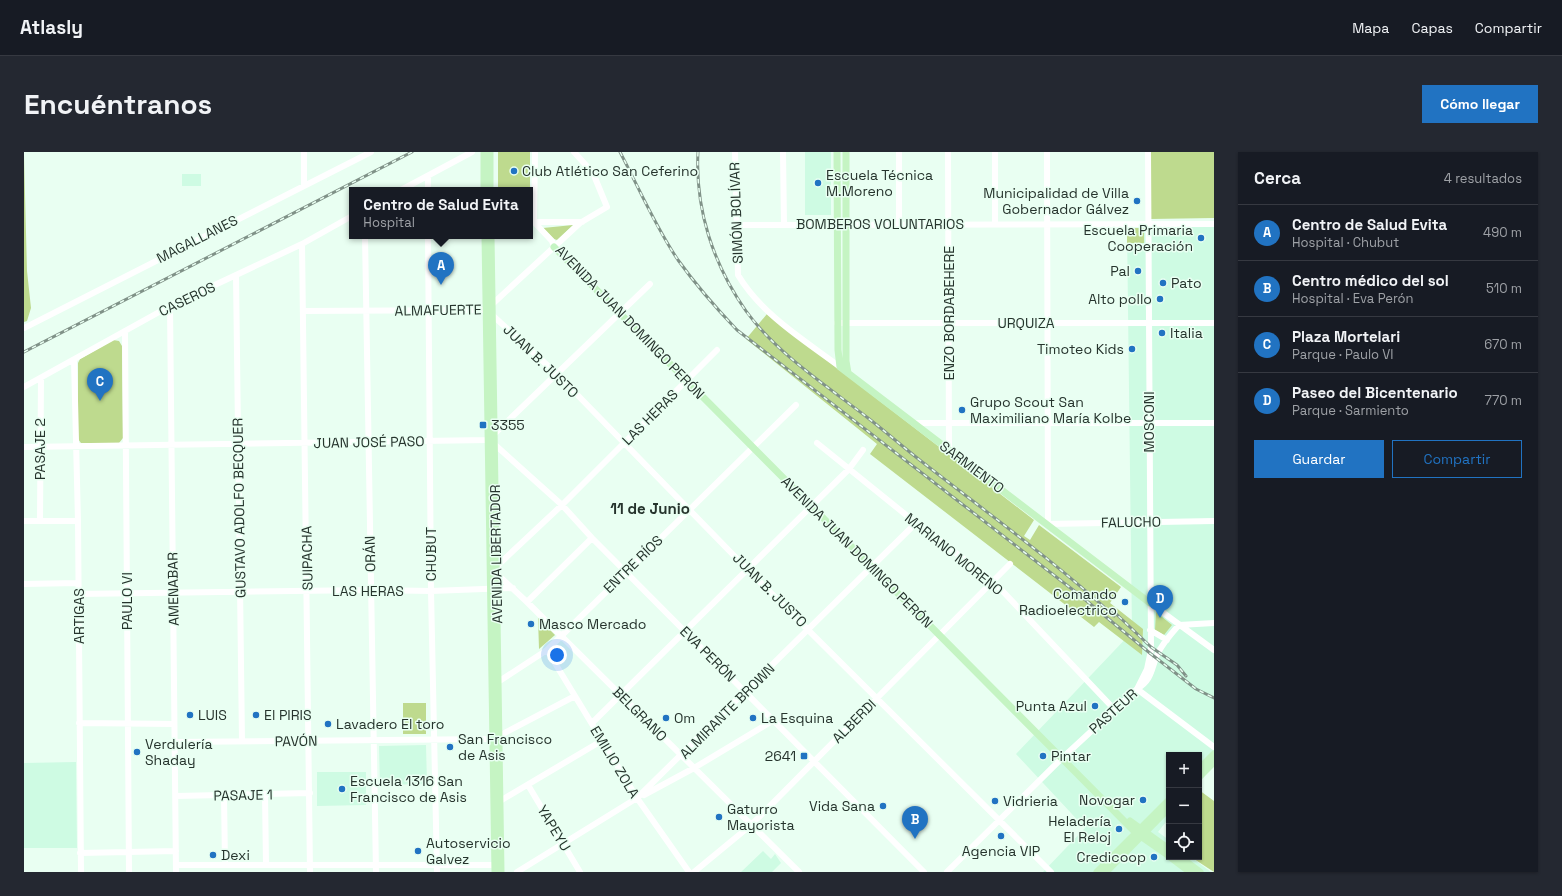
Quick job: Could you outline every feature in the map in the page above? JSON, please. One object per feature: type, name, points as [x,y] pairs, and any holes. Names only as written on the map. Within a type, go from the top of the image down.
[{"type":"main road","points":[[484,152],[484,187]]},
{"type":"main road","points":[[490,152],[490,187]]},
{"type":"main road","points":[[837,152],[837,323],[838,360],[840,367]]},
{"type":"main road","points":[[846,152],[846,361],[848,373]]},
{"type":"main road","name":"AVENIDA LIBERTADOR","points":[[485,239],[490,310],[494,435],[491,442],[497,571],[494,588],[498,682],[496,738],[500,801],[498,869]]},
{"type":"main road","name":"AVENIDA LIBERTADOR","points":[[491,239],[491,442],[498,869]]},
{"type":"main road","name":"AVENIDA JUAN DOMINGO PERÓN","points":[[554,244],[1064,757],[1166,854]]},
{"type":"main road","name":"SARMIENTO","points":[[840,367],[1150,603]]},
{"type":"main road","points":[[1202,766],[1214,754]]},
{"type":"main road","points":[[1202,774],[1214,762]]},
{"type":"main road","points":[[1106,872],[1166,803]]},
{"type":"main road","points":[[1097,872],[1166,811]]},
{"type":"main road","name":"AVENIDA JUAN DOMINGO PERÓN","points":[[1141,832],[1166,847]]},
{"type":"main road","name":"AVENIDA JUAN DOMINGO PERÓN","points":[[1173,860],[1190,872]]},
{"type":"main road","points":[[1184,860],[1200,872]]},
{"type":"street","points":[[304,152],[304,185]]},
{"type":"street","name":"MAGALLANES","points":[[24,328],[362,154],[371,152]]},
{"type":"street","points":[[407,187],[472,152]]},
{"type":"street","points":[[533,199],[535,152]]},
{"type":"street","name":"ALMAFUERTE","points":[[303,311],[490,310],[554,244],[582,222],[607,207],[593,173],[574,152]]},
{"type":"street","name":"SIMÓN BOLÍVAR","points":[[735,152],[738,275]]},
{"type":"street","points":[[784,152],[784,224]]},
{"type":"street","points":[[899,152],[899,224]]},
{"type":"street","name":"ENZO BORDABEHERE","points":[[948,152],[949,450]]},
{"type":"street","points":[[995,152],[995,224]]},
{"type":"street","points":[[1047,152],[1048,524]]},
{"type":"street","name":"MOSCONI","points":[[1137,689],[1147,669],[1151,654],[1148,152]]},
{"type":"street","points":[[428,176],[428,187]]},
{"type":"street","name":"CASEROS","points":[[24,387],[170,306],[302,244],[349,218]]},
{"type":"street","points":[[533,222],[582,222]]},
{"type":"street","name":"AVENIDA JUAN DOMINGO PERÓN","points":[[533,223],[554,244]]},
{"type":"street","name":"BOMBEROS VOLUNTARIOS","points":[[737,224],[1214,224]]},
{"type":"street","name":"ORÁN","points":[[365,239],[376,872]]},
{"type":"street","name":"CHUBUT","points":[[428,239],[431,591],[437,872]]},
{"type":"street","name":"SUIPACHA","points":[[302,244],[304,443],[308,592],[310,872]]},
{"type":"street","name":"GUSTAVO ADOLFO BECQUER","points":[[236,275],[242,741]]},
{"type":"street","name":"SARMIENTO","points":[[738,275],[747,289],[769,314],[840,367]]},
{"type":"street","points":[[494,435],[558,375],[650,284]]},
{"type":"street","name":"AMENABAR","points":[[170,306],[176,872]]},
{"type":"street","name":"JUAN B. JUSTO","points":[[490,310],[558,375],[747,569],[1052,872]]},
{"type":"street","name":"URQUIZA","points":[[837,323],[1214,323]]},
{"type":"street","name":"PAULO VI","points":[[124,331],[129,872]]},
{"type":"street","name":"LAS HERAS","points":[[497,571],[717,350]]},
{"type":"street","name":"ARTIGAS","points":[[74,360],[78,521],[80,872]]},
{"type":"street","name":"PASAJE 2","points":[[40,521],[41,378]]},
{"type":"street","name":"ENTRE RÍOS","points":[[498,682],[547,650],[796,405]]},
{"type":"street","points":[[914,423],[1214,423]]},
{"type":"street","name":"JUAN JOSÉ PASO","points":[[24,447],[430,441],[491,442]]},
{"type":"street","name":"EVA PERÓN","points":[[491,442],[562,505],[592,538],[924,872]]},
{"type":"street","name":"MARIANO MORENO","points":[[818,443],[916,523],[993,581],[1114,710]]},
{"type":"street","points":[[592,723],[850,469],[862,450]]},
{"type":"street","points":[[24,521],[78,521]]},
{"type":"street","name":"FALUCHO","points":[[1048,524],[1214,521]]},
{"type":"street","name":"ALMIRANTE BROWN","points":[[517,872],[637,798],[916,523]]},
{"type":"street","points":[[527,602],[592,538]]},
{"type":"street","name":"ALBERDI","points":[[694,872],[751,825],[1010,564]]},
{"type":"street","name":"BELGRANO","points":[[497,571],[799,872]]},
{"type":"street","points":[[24,584],[78,583]]},
{"type":"street","name":"LAS HERAS","points":[[78,594],[371,590],[431,591],[513,588]]},
{"type":"street","name":"SARMIENTO","points":[[1150,603],[1214,650]]},
{"type":"street","points":[[1179,625],[1214,623]]},
{"type":"street","name":"PASTEUR","points":[[947,872],[1064,757],[1137,689],[1145,684],[1151,674],[1157,655],[1179,625]]},
{"type":"street","points":[[1150,630],[1167,640]]},
{"type":"street","name":"EMILIO ZOLA","points":[[547,650],[637,798],[689,872]]},
{"type":"street","points":[[1137,689],[1214,747]]},
{"type":"street","name":"PAVÓN","points":[[175,742],[434,740],[496,738],[575,696]]},
{"type":"street","points":[[637,798],[694,768],[774,720]]},
{"type":"street","points":[[79,723],[174,724]]},
{"type":"street","points":[[500,801],[603,740]]},
{"type":"street","name":"YAPEYU","points":[[528,785],[580,872]]},
{"type":"street","name":"PASAJE 1","points":[[176,796],[310,793]]},
{"type":"street","points":[[265,794],[266,865]]},
{"type":"street","points":[[224,795],[225,865]]},
{"type":"street","points":[[80,853],[176,851]]},
{"type":"street","points":[[176,865],[437,865],[498,869]]},
{"type":"shaded area","name":"Escuela Técnica M.Moreno","points":[[805,152],[831,152],[831,215],[805,215]]},
{"type":"shaded area","points":[[182,174],[201,174],[201,186],[182,186]]},
{"type":"shaded area","points":[[1214,225],[1214,765],[1202,779],[1202,752],[1166,752],[1166,822],[1158,832],[1166,838],[1166,860],[1195,860],[1211,872],[1043,872],[1085,828],[1016,754],[1132,632],[1127,228]]},
{"type":"shaded area","points":[[426,745],[427,784],[380,785],[379,746]]},
{"type":"shaded area","points":[[76,762],[77,848],[24,848],[24,763]]},
{"type":"shaded area","name":"Escuela 1316 San Francisco de Asis","points":[[317,772],[366,772],[366,805],[317,806]]},
{"type":"shaded area","points":[[763,851],[771,859],[775,854],[781,863],[772,872],[741,872]]},
{"type":"green space","name":"Club Atlético San Ceferino","points":[[498,152],[530,152],[530,187],[498,187]]},
{"type":"green space","points":[[1149,152],[1214,152],[1214,218],[1150,219]]},
{"type":"green space","points":[[24,155],[27,271],[31,308],[27,321],[24,322]]},
{"type":"green space","points":[[573,225],[557,240],[543,228]]},
{"type":"green space","points":[[1127,228],[1144,228],[1144,243],[1127,243]]},
{"type":"green space","points":[[767,314],[1034,520],[1024,536],[1030,540],[1039,525],[1121,587],[1110,603],[1143,629],[1142,655],[1099,622],[1094,627],[870,454],[877,444],[746,339]]},
{"type":"green space","points":[[113,340],[119,341],[122,346],[123,438],[119,443],[81,443],[78,439],[78,363],[80,359]]},
{"type":"green space","points":[[1156,612],[1172,625],[1164,635],[1155,630]]},
{"type":"green space","points":[[538,618],[555,635],[539,649]]},
{"type":"green space","points":[[403,703],[426,703],[426,734],[403,734]]},
{"type":"green space","points":[[1202,792],[1214,801],[1214,872],[1196,860],[1202,860]]},
{"type":"railway","points":[[24,352],[412,152]]},
{"type":"railway","points":[[620,152],[655,220],[678,260],[706,296],[737,330],[1077,593],[1196,689],[1214,698]]},
{"type":"railway","points":[[698,152],[700,194],[708,235],[724,274],[734,293],[758,326],[787,355],[1067,575],[1114,616]]},
{"type":"railway","points":[[1112,610],[1151,647],[1177,665],[1186,676]]},
{"type":"place","name":"Club Atlético San Ceferino","points":[[514,171]]},
{"type":"place","name":"Escuela Técnica M.Moreno","points":[[818,183]]},
{"type":"place","name":"Municipalidad de Villa Gobernador Gálvez","points":[[1137,201]]},
{"type":"place","name":"Escuela Primaria Cooperación","points":[[1201,238]]},
{"type":"place","name":"Pal","points":[[1138,271]]},
{"type":"place","name":"Pato","points":[[1163,283]]},
{"type":"place","name":"Centro de Salud Evita","points":[[441,285]]},
{"type":"place","name":"Alto pollo","points":[[1160,299]]},
{"type":"place","name":"Italia","points":[[1162,333]]},
{"type":"place","name":"Timoteo Kids","points":[[1132,349]]},
{"type":"place","name":"Plaza Mortelari","points":[[100,401]]},
{"type":"place","name":"Grupo Scout San Maximiliano María Kolbe","points":[[962,410]]},
{"type":"place","name":"3355","points":[[483,425]]},
{"type":"place","name":"Comando Radioelectrico","points":[[1125,602]]},
{"type":"place","name":"Paseo del Bicentenario","points":[[1160,618]]},
{"type":"place","name":"Masco Mercado","points":[[531,624]]},
{"type":"place","name":"Punta Azul","points":[[1095,706]]},
{"type":"place","name":"LUIS","points":[[190,715]]},
{"type":"place","name":"El PIRIS","points":[[256,715]]},
{"type":"place","name":"Om","points":[[666,718]]},
{"type":"place","name":"La Esquina","points":[[753,718]]},
{"type":"place","name":"Lavadero El toro","points":[[328,724]]},
{"type":"place","name":"San Francisco de Asis","points":[[450,747]]},
{"type":"place","name":"Verdulería Shaday","points":[[137,752]]},
{"type":"place","name":"2641","points":[[804,756]]},
{"type":"place","name":"Pintar","points":[[1043,756]]},
{"type":"place","name":"Escuela 1316 San Francisco de Asis","points":[[342,789]]},
{"type":"place","name":"Novogar","points":[[1143,800]]},
{"type":"place","name":"Vidrieria","points":[[995,801]]},
{"type":"place","name":"Vida Sana","points":[[883,806]]},
{"type":"place","name":"Gaturro Mayorista","points":[[719,817]]},
{"type":"place","name":"Heladería El Reloj","points":[[1119,829]]},
{"type":"place","name":"Agencia VIP","points":[[1001,836]]},
{"type":"place","name":"Centro médico del sol","points":[[915,839]]},
{"type":"place","name":"Autoservicio Galvez","points":[[418,851]]},
{"type":"place","name":"Dexi","points":[[213,855]]},
{"type":"place","name":"Credicoop","points":[[1154,857]]},
{"type":"district","name":"11 de Junio","points":[[650,509]]}]
